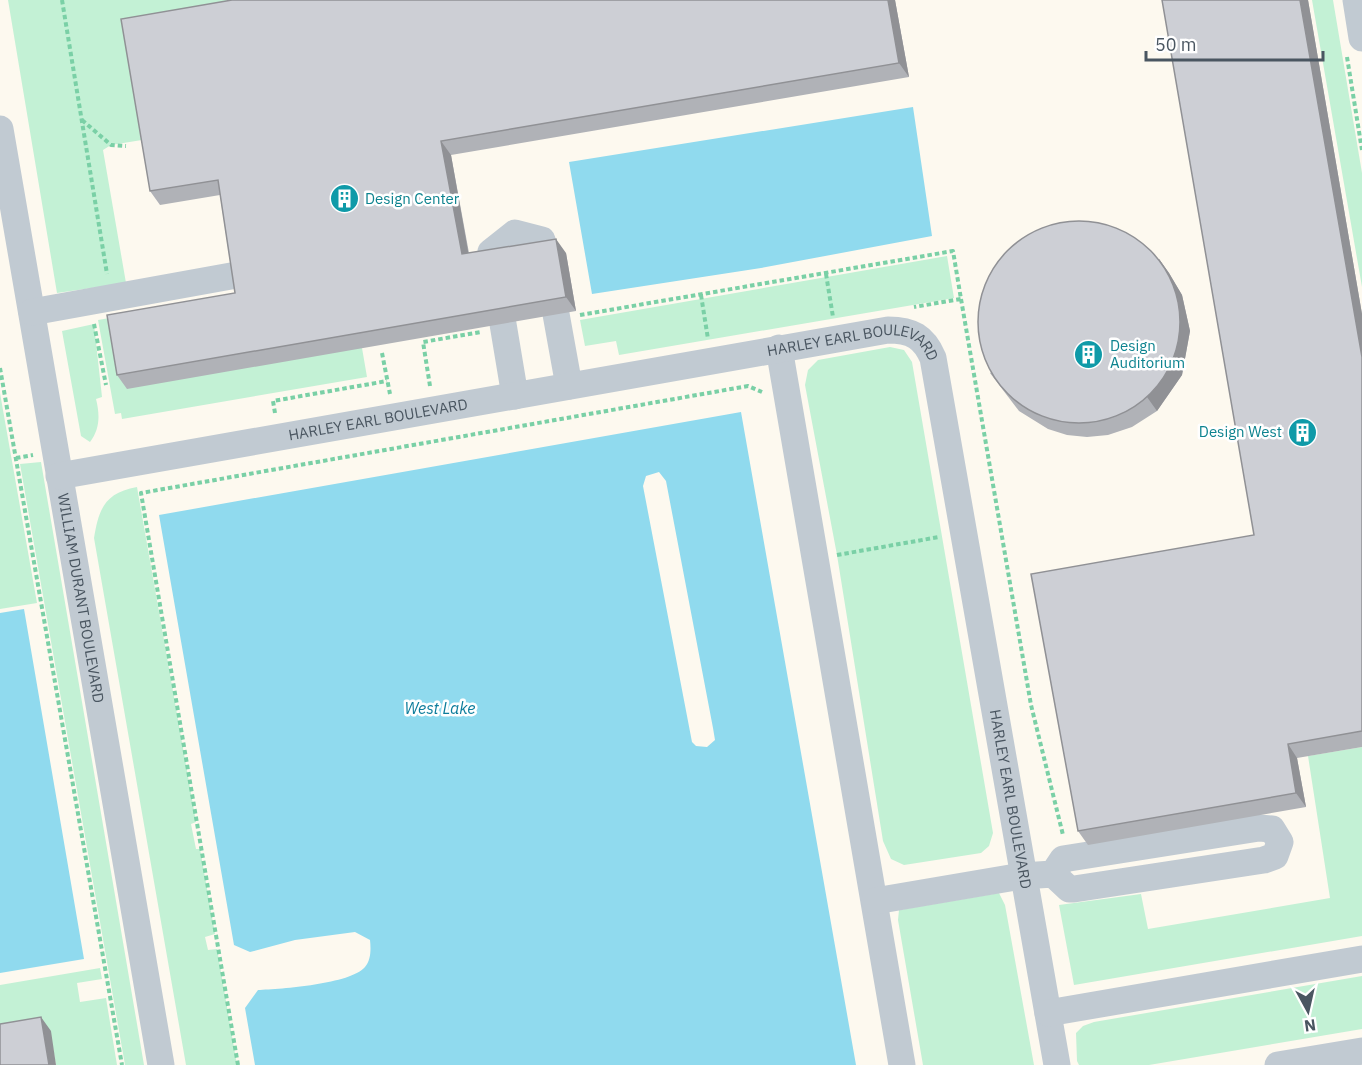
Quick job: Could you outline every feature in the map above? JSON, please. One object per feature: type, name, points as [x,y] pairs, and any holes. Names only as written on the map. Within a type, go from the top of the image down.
[{"type":"lane","points":[[1354,45],[1356,0]]},
{"type":"lane","name":"WILLIAM DURANT BOULEVARD","points":[[0,129],[161,1065]]},
{"type":"lane","points":[[493,265],[491,252],[515,233],[542,240],[546,256]]},
{"type":"lane","points":[[32,312],[231,276]]},
{"type":"lane","points":[[557,317],[570,386]]},
{"type":"lane","points":[[504,326],[515,396]]},
{"type":"lane","name":"HARLEY EARL BOULEVARD","points":[[59,476],[779,348],[888,330],[902,330],[916,334],[927,345],[933,358],[1022,876],[1057,1065]]},
{"type":"lane","points":[[779,348],[902,1065]]},
{"type":"lane","points":[[875,901],[1022,876],[1053,874],[1069,890],[1264,860],[1275,856],[1280,842],[1272,829],[1259,828],[1063,859],[1053,874]]},
{"type":"lane","points":[[1158,844],[1163,875]]},
{"type":"lane","points":[[1048,1013],[1362,959]]},
{"type":"lane","points":[[1278,1065],[1362,1051]]},
{"type":"path","points":[[62,0],[81,119],[100,300],[106,385]]},
{"type":"path","points":[[1354,45],[1362,150]]},
{"type":"path","points":[[81,119],[111,145],[126,146]]},
{"type":"path","points":[[557,317],[701,295],[953,251]]},
{"type":"path","points":[[826,274],[834,320]]},
{"type":"path","points":[[701,295],[708,342]]},
{"type":"path","points":[[961,299],[1031,705],[1065,845]]},
{"type":"path","points":[[442,386],[430,388],[423,342],[504,326]]},
{"type":"path","points":[[382,353],[394,416]]},
{"type":"path","points":[[0,368],[122,1065]]},
{"type":"path","points":[[279,438],[273,401],[387,381]]},
{"type":"path","points":[[238,1065],[141,493],[748,386],[769,396]]},
{"type":"path","points":[[16,458],[38,454]]},
{"type":"path","points":[[837,555],[943,537]]},
{"type":"shaded area","points":[[0,0],[1362,0],[1362,1065],[0,1065]]},
{"type":"green space","points":[[8,0],[284,0],[148,139],[111,145],[103,150],[126,283],[57,293]]},
{"type":"green space","points":[[1312,0],[1333,0],[1362,173],[1362,287]]},
{"type":"green space","points":[[947,256],[954,298],[619,355],[616,341],[585,346],[580,320]]},
{"type":"green space","points":[[225,298],[362,348],[367,377],[122,419],[121,413],[115,414],[98,320]]},
{"type":"green space","points":[[94,324],[102,397],[96,399],[98,422],[96,432],[90,442],[81,436],[62,331]]},
{"type":"green space","points":[[890,347],[904,350],[912,362],[993,833],[989,846],[981,853],[904,865],[891,859],[883,841],[837,555],[805,385],[808,370],[818,360]]},
{"type":"green space","points":[[0,393],[37,603],[0,609]]},
{"type":"green space","points":[[41,462],[144,1065],[125,1065],[20,464]]},
{"type":"green space","points":[[137,487],[196,822],[191,824],[196,849],[200,849],[215,934],[205,937],[208,950],[217,949],[237,1065],[186,1065],[94,538],[98,518],[105,504],[117,493]]},
{"type":"green space","points":[[1362,747],[1362,936],[1074,985],[1059,905],[1141,894],[1148,929],[1330,898],[1308,756]]},
{"type":"green space","points":[[999,893],[1005,905],[1034,1065],[923,1065],[898,920],[899,910]]},
{"type":"green space","points":[[100,968],[102,979],[77,983],[80,1002],[106,998],[117,1065],[56,1065],[50,1031],[0,1039],[0,985]]},
{"type":"green space","points":[[1362,976],[1362,1029],[1149,1065],[1079,1065],[1077,1061],[1076,1033],[1083,1026],[1094,1022]]},
{"type":"water","points":[[913,107],[932,236],[761,268],[592,294],[569,162]]},
{"type":"water","name":"West Lake","points":[[741,412],[856,1065],[255,1065],[245,1008],[258,990],[346,978],[365,967],[370,951],[370,940],[355,932],[295,940],[250,952],[234,945],[159,515]],"holes":[[[659,472],[666,481],[715,740],[707,747],[696,746],[692,742],[643,486],[646,476]]]},
{"type":"water","points":[[24,609],[84,959],[0,973],[0,613]]},
{"type":"building","name":"Design Center","points":[[232,0],[888,0],[899,63],[441,141],[462,254],[556,239],[566,297],[117,375],[107,315],[235,293],[218,180],[150,191],[121,19]]},
{"type":"building","name":"Design West","points":[[1162,0],[1300,0],[1362,357],[1362,731],[1288,744],[1296,793],[1078,831],[1031,574],[1254,535]]},
{"type":"building","name":"Design Auditorium","points":[[1079,221],[1099,223],[1118,229],[1135,238],[1157,258],[1172,283],[1178,302],[1180,322],[1178,342],[1172,361],[1163,378],[1143,400],[1118,415],[1099,421],[1079,423],[1059,421],[1040,415],[1023,406],[1001,386],[986,361],[980,342],[978,322],[980,302],[986,283],[995,266],[1015,244],[1040,229],[1059,223]]},
{"type":"building","points":[[41,1017],[49,1065],[0,1065],[0,1024]]},
{"type":"place","name":"Design Center","points":[[344,199]]},
{"type":"place","name":"Design Auditorium","points":[[1089,355]]},
{"type":"place","name":"Design West","points":[[1303,432]]}]
